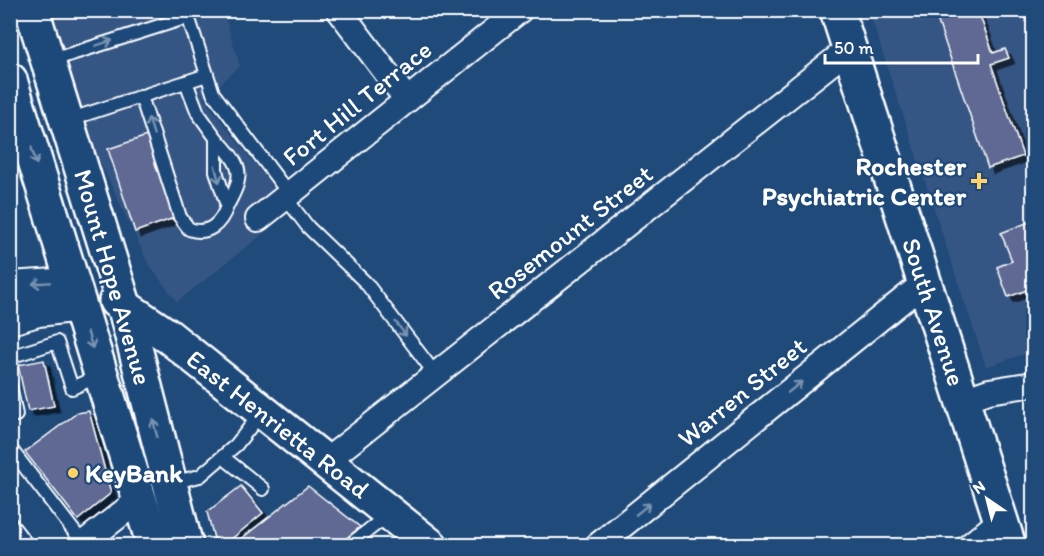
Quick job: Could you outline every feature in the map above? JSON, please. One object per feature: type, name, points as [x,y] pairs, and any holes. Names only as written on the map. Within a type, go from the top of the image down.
[{"type":"main road","name":"Mount Hope Avenue","points":[[32,10],[124,305],[186,546]]},
{"type":"main road","name":"South Avenue","points":[[837,10],[1005,533]]},
{"type":"main road","name":"Mount Hope Avenue","points":[[10,80],[154,546]]},
{"type":"main road","points":[[76,294],[124,305]]},
{"type":"main road","name":"East Henrietta Road","points":[[124,305],[168,336],[431,546]]},
{"type":"street","points":[[339,10],[407,100]]},
{"type":"street","name":"Fort Hill Terrace","points":[[258,219],[520,10]]},
{"type":"street","name":"Rosemount Street","points":[[326,461],[850,48]]},
{"type":"street","name":"Warren Street","points":[[597,546],[924,284]]},
{"type":"street","points":[[10,287],[76,294]]},
{"type":"street","points":[[10,319],[38,311],[76,294]]},
{"type":"street","points":[[963,400],[989,391],[1034,384]]},
{"type":"street","points":[[82,544],[140,499]]},
{"type":"street","points":[[969,546],[1005,533]]},
{"type":"lane","points":[[48,61],[187,14],[207,75],[221,107],[308,227],[366,283],[436,375]]},
{"type":"lane","points":[[68,120],[207,75]]},
{"type":"lane","points":[[141,96],[183,222],[196,231],[204,231],[213,228],[220,220],[237,189],[240,173],[234,158],[216,138],[198,112],[186,82]]},
{"type":"lane","points":[[216,138],[216,171],[227,206]]},
{"type":"lane","points":[[10,357],[57,342],[72,388],[101,374]]},
{"type":"lane","points":[[10,385],[16,415]]},
{"type":"lane","points":[[170,483],[200,477],[236,445],[262,412]]},
{"type":"lane","points":[[10,448],[82,544]]},
{"type":"lane","points":[[223,457],[263,489]]},
{"type":"lane","points":[[348,546],[390,513]]},
{"type":"lane","points":[[10,524],[28,546]]},
{"type":"shaded area","points":[[48,11],[223,11],[240,66],[204,99],[276,191],[250,214],[264,233],[177,302],[149,265],[89,138]]},
{"type":"shaded area","name":"Rochester Psychiatric Center","points":[[869,11],[1033,11],[1033,351],[986,367]]},
{"type":"building","points":[[934,10],[978,10],[993,53],[1005,49],[1009,58],[991,64],[1023,156],[988,168]]},
{"type":"building","points":[[147,136],[174,218],[135,232],[108,149]]},
{"type":"building","points":[[1034,220],[1034,299],[1031,300],[1027,290],[1008,297],[997,267],[1012,261],[1001,233]]},
{"type":"building","points":[[44,360],[54,406],[28,411],[18,365]]},
{"type":"building","name":"KeyBank","points":[[89,411],[111,493],[78,520],[25,452],[77,413]]},
{"type":"building","points":[[241,486],[263,513],[223,546],[216,546],[207,512]]},
{"type":"building","points":[[308,486],[360,527],[337,546],[308,546],[305,541],[299,546],[232,546]]},
{"type":"place","name":"Rochester Psychiatric Center","points":[[979,181]]},
{"type":"place","name":"KeyBank","points":[[73,473]]}]
